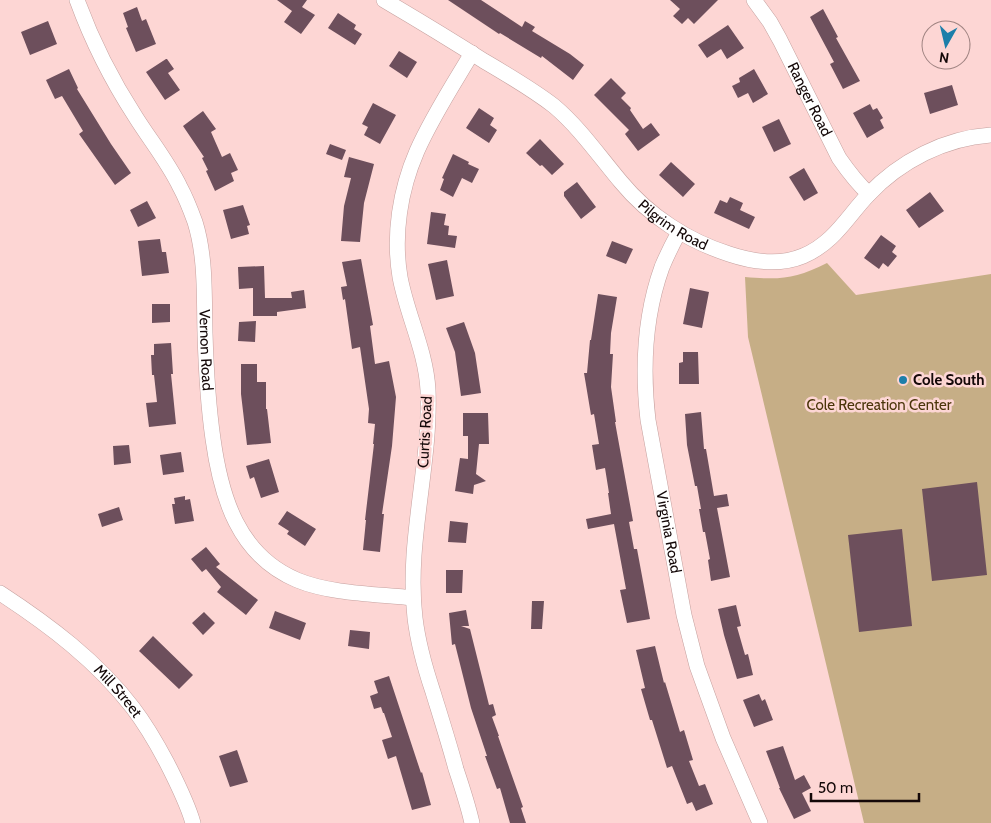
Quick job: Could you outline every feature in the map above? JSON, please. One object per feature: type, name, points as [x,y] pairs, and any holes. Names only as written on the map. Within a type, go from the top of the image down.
[{"type":"street","name":"Vernon Road","points":[[77,0],[87,28],[107,69],[181,188],[195,224],[202,261],[207,379],[215,457],[219,480],[233,518],[241,533],[265,560],[279,571],[296,579],[330,590],[413,598]]},
{"type":"street","name":"Pilgrim Road","points":[[384,0],[520,82],[554,106],[595,148],[633,195],[662,221],[679,232],[717,250],[753,261],[788,261],[803,256],[830,239],[869,194],[893,173],[924,153],[962,139],[991,135]]},
{"type":"street","name":"Ranger Road","points":[[754,0],[784,46],[839,158],[848,172],[869,194]]},
{"type":"street","name":"Curtis Road","points":[[472,53],[416,153],[408,175],[399,215],[397,234],[403,291],[423,356],[428,390],[427,430],[414,558],[413,598],[415,618],[423,658],[472,823]]},
{"type":"street","name":"Virginia Road","points":[[679,232],[656,285],[647,328],[644,373],[647,412],[684,615],[694,657],[723,738],[760,823]]},
{"type":"street","name":"Mill Street","points":[[0,593],[35,617],[83,655],[119,691],[148,729],[160,750],[179,786],[193,823]]},
{"type":"green space","name":"Cole Recreation Center","points":[[827,263],[856,295],[991,274],[991,823],[864,823],[748,337],[745,277],[788,277]]},
{"type":"building","points":[[277,0],[307,0],[302,7],[315,15],[301,34],[284,22],[292,11]]},
{"type":"building","points":[[448,0],[481,0],[522,27],[525,21],[535,27],[532,31],[570,54],[584,65],[573,80],[542,56],[541,58],[499,34]]},
{"type":"building","points":[[670,0],[718,0],[694,24],[688,18],[682,24],[673,16],[680,9]]},
{"type":"building","points":[[137,7],[142,21],[146,19],[156,44],[136,52],[126,28],[128,27],[123,13]]},
{"type":"building","points":[[823,9],[838,37],[836,38],[860,81],[843,89],[830,64],[834,62],[810,17]]},
{"type":"building","points":[[338,13],[356,25],[354,29],[362,34],[355,45],[328,28]]},
{"type":"building","points":[[48,21],[57,44],[30,55],[21,32]]},
{"type":"building","points":[[728,25],[744,48],[727,59],[721,49],[707,58],[698,45]]},
{"type":"building","points":[[399,51],[417,62],[407,78],[389,66]]},
{"type":"building","points":[[166,59],[174,69],[168,73],[180,90],[165,100],[146,72]]},
{"type":"building","points":[[69,69],[77,89],[131,173],[115,185],[79,134],[83,131],[62,96],[55,99],[46,80]]},
{"type":"building","points":[[754,69],[768,94],[753,103],[748,93],[738,98],[732,86],[740,82],[739,78]]},
{"type":"building","points":[[611,78],[626,93],[621,98],[631,108],[630,110],[643,129],[651,123],[660,135],[638,151],[625,134],[629,130],[594,95]]},
{"type":"building","points":[[952,85],[958,105],[930,114],[924,93]]},
{"type":"building","points":[[373,103],[396,115],[380,144],[364,135],[368,127],[362,124]]},
{"type":"building","points":[[870,104],[873,110],[877,108],[883,118],[880,120],[884,128],[867,138],[853,113]]},
{"type":"building","points":[[479,108],[494,118],[490,125],[497,130],[489,143],[466,128]]},
{"type":"building","points":[[203,111],[216,129],[211,132],[222,157],[230,153],[238,170],[231,173],[234,181],[215,191],[206,171],[208,170],[202,158],[204,157],[183,126]]},
{"type":"building","points":[[779,119],[791,144],[774,152],[762,127]]},
{"type":"building","points":[[540,139],[564,164],[552,175],[526,153]]},
{"type":"building","points":[[330,144],[346,150],[342,160],[326,154]]},
{"type":"building","points":[[453,154],[479,169],[472,183],[462,178],[453,197],[440,190],[444,179],[442,178]]},
{"type":"building","points":[[349,157],[374,164],[364,203],[360,242],[341,241],[344,206],[351,178],[344,177]]},
{"type":"building","points":[[671,162],[695,184],[683,197],[659,175]]},
{"type":"building","points":[[804,168],[818,193],[804,201],[789,177]]},
{"type":"building","points":[[577,182],[596,207],[581,219],[564,196],[564,192]]},
{"type":"building","points":[[930,192],[944,211],[919,228],[906,210]]},
{"type":"building","points":[[730,197],[743,203],[740,210],[755,217],[749,229],[714,213],[720,200],[727,203]]},
{"type":"building","points":[[147,201],[156,218],[138,227],[130,210]]},
{"type":"building","points":[[243,205],[250,225],[247,226],[249,234],[231,239],[223,210]]},
{"type":"building","points":[[431,212],[446,214],[444,225],[449,226],[448,235],[457,236],[455,248],[427,244]]},
{"type":"building","points":[[881,235],[896,246],[892,252],[897,256],[888,267],[883,263],[879,269],[864,258]]},
{"type":"building","points":[[160,239],[162,252],[166,252],[169,273],[142,276],[138,241]]},
{"type":"building","points":[[612,241],[633,249],[626,264],[606,256]]},
{"type":"building","points":[[361,259],[373,325],[370,326],[375,364],[389,361],[396,397],[392,446],[382,514],[384,514],[380,552],[363,550],[375,424],[368,423],[369,409],[360,347],[352,349],[345,299],[343,300],[341,287],[347,286],[342,262]]},
{"type":"building","points":[[447,260],[454,296],[436,300],[428,264]]},
{"type":"building","points":[[264,266],[265,298],[292,298],[291,292],[304,290],[306,308],[277,312],[277,316],[253,316],[253,288],[239,289],[238,267]]},
{"type":"building","points":[[690,288],[709,292],[702,328],[683,324]]},
{"type":"building","points":[[598,294],[617,297],[611,333],[610,354],[613,354],[611,387],[615,422],[633,521],[629,522],[634,549],[637,549],[650,619],[627,623],[620,590],[626,589],[614,524],[588,529],[586,519],[611,514],[605,468],[596,470],[592,445],[599,444],[594,414],[591,415],[584,373],[587,373],[590,340]]},
{"type":"building","points":[[152,304],[170,304],[170,322],[152,323]]},
{"type":"building","points":[[256,321],[255,342],[238,341],[239,322]]},
{"type":"building","points":[[464,322],[475,353],[481,393],[461,396],[455,352],[446,328]]},
{"type":"building","points":[[171,343],[173,374],[171,374],[176,424],[149,427],[146,403],[157,402],[154,375],[152,375],[151,355],[154,355],[154,344]]},
{"type":"building","points":[[683,352],[698,352],[699,384],[679,384],[679,363],[683,362]]},
{"type":"building","points":[[241,364],[257,364],[257,382],[266,382],[266,409],[271,443],[247,445],[241,394]]},
{"type":"building","points":[[701,412],[704,449],[706,449],[714,496],[727,494],[729,506],[717,508],[730,577],[711,581],[708,560],[710,559],[705,532],[703,532],[697,486],[695,486],[687,445],[685,414]]},
{"type":"building","points":[[463,413],[488,413],[489,444],[479,444],[476,474],[486,481],[474,485],[473,494],[455,491],[460,458],[468,459],[468,436],[463,436]]},
{"type":"building","points":[[129,445],[131,463],[114,465],[113,446]]},
{"type":"building","points":[[181,452],[184,472],[163,475],[160,455]]},
{"type":"building","points":[[269,459],[279,492],[261,498],[254,477],[250,479],[246,466]]},
{"type":"building","points":[[977,482],[987,575],[932,581],[922,489]]},
{"type":"building","points":[[185,496],[185,500],[190,499],[194,521],[175,524],[172,504],[175,504],[174,498]]},
{"type":"building","points":[[119,507],[123,520],[102,527],[98,514]]},
{"type":"building","points":[[287,511],[316,529],[305,546],[287,534],[289,531],[278,524]]},
{"type":"building","points":[[450,521],[468,523],[466,543],[448,542]]},
{"type":"building","points":[[902,529],[912,626],[859,632],[848,535]]},
{"type":"building","points":[[206,547],[220,564],[216,567],[258,600],[246,615],[217,592],[221,587],[206,569],[202,572],[191,559]]},
{"type":"building","points":[[446,570],[463,570],[462,593],[446,593]]},
{"type":"building","points":[[532,601],[544,601],[542,629],[531,629]]},
{"type":"building","points":[[736,605],[741,626],[737,627],[745,655],[748,654],[753,675],[737,679],[718,609]]},
{"type":"building","points":[[466,610],[469,626],[461,626],[470,629],[489,705],[493,704],[496,715],[492,717],[523,807],[521,808],[526,823],[510,823],[500,788],[497,789],[485,756],[487,756],[471,708],[455,644],[452,645],[449,613]]},
{"type":"building","points":[[275,611],[306,623],[300,640],[269,628]]},
{"type":"building","points":[[204,612],[215,623],[203,635],[192,623]]},
{"type":"building","points":[[350,630],[370,632],[369,649],[348,646]]},
{"type":"building","points":[[153,636],[193,675],[179,689],[139,651]]},
{"type":"building","points":[[655,646],[664,683],[680,732],[684,730],[693,760],[689,761],[699,786],[705,784],[713,804],[696,811],[692,802],[687,804],[672,766],[667,768],[641,689],[645,688],[636,650]]},
{"type":"building","points":[[389,676],[422,772],[431,805],[412,810],[396,756],[388,759],[382,740],[392,737],[384,713],[381,707],[374,709],[370,696],[378,693],[374,681]]},
{"type":"building","points":[[759,694],[762,701],[765,699],[773,720],[754,727],[743,700]]},
{"type":"building","points":[[783,746],[795,780],[804,775],[811,788],[802,793],[811,811],[794,819],[779,788],[766,751]]},
{"type":"building","points":[[237,750],[248,782],[230,787],[219,756]]},
{"type":"place","name":"Cole South","points":[[903,380]]}]
